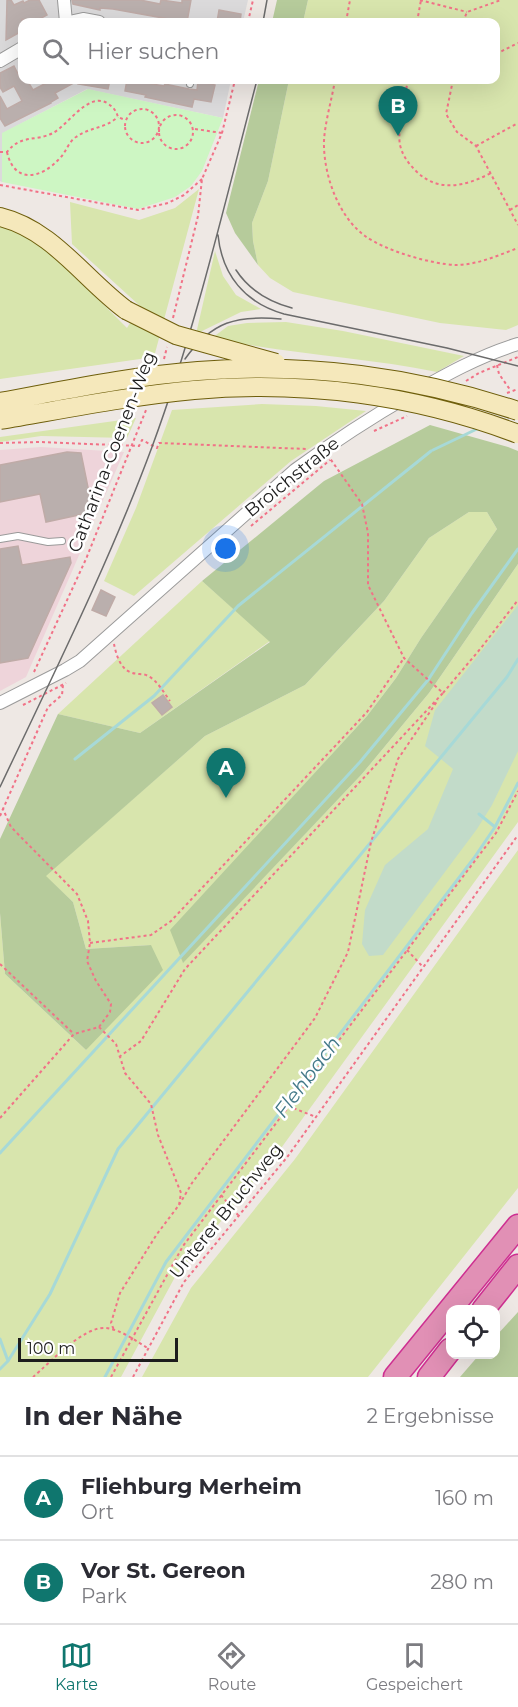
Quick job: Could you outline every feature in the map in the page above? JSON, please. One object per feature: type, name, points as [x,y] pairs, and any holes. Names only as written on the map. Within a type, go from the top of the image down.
[{"type":"highway","points":[[395,1377],[518,1226]]},
{"type":"highway","points":[[487,1305],[518,1266]]},
{"type":"highway","points":[[500,1307],[518,1291]]},
{"type":"main road","points":[[0,217],[42,236],[126,310],[176,335],[301,370]]},
{"type":"main road","points":[[0,402],[105,383],[198,371],[301,370],[386,379],[466,396],[518,411]]},
{"type":"main road","points":[[0,420],[159,393],[217,388],[288,388],[344,392],[418,405],[470,417],[518,434]]},
{"type":"street","points":[[64,0],[66,18]]},
{"type":"street","points":[[0,61],[18,50]]},
{"type":"street","name":"Broichstraße","points":[[0,703],[27,689],[61,679],[295,470],[326,455],[373,417],[444,376],[491,352],[518,344]]},
{"type":"lane","points":[[0,539],[18,536],[48,542],[62,541]]},
{"type":"path","points":[[249,18],[253,0]]},
{"type":"path","points":[[347,18],[350,0]]},
{"type":"path","points":[[418,18],[421,0],[467,12],[501,0]]},
{"type":"path","points":[[465,18],[467,12]]},
{"type":"path","points":[[500,52],[518,43]]},
{"type":"path","points":[[174,317],[198,216],[202,179],[222,133],[234,84]]},
{"type":"path","points":[[334,84],[324,146],[330,185],[348,217],[365,236],[398,252],[458,265],[489,259],[518,248]]},
{"type":"path","points":[[407,84],[400,143],[406,161],[426,180],[447,187],[463,185],[491,173]]},
{"type":"path","points":[[452,84],[446,114],[457,132],[476,146],[518,225]]},
{"type":"path","points":[[0,152],[7,152],[21,140],[43,137],[54,132],[85,106],[94,102],[103,101],[110,105],[116,110],[118,117],[124,120]]},
{"type":"path","points":[[159,130],[155,114],[147,109],[137,108],[124,120],[125,132],[131,140],[141,143],[151,141],[159,130],[163,121],[171,116],[181,116],[189,120],[193,129],[192,139],[186,146],[177,149],[167,147],[161,140],[159,130]]},
{"type":"path","points":[[7,152],[9,164],[15,171],[22,175],[32,175],[53,166],[77,136],[109,125],[118,117]]},
{"type":"path","points":[[476,146],[518,123]]},
{"type":"path","points":[[193,129],[222,133]]},
{"type":"path","points":[[0,185],[138,210],[168,203],[184,195],[202,179]]},
{"type":"path","points":[[510,210],[518,205]]},
{"type":"path","name":"Catharina-Coenen-Weg","points":[[163,362],[168,340]]},
{"type":"path","points":[[461,384],[518,357]]},
{"type":"path","points":[[497,365],[499,374],[511,392]]},
{"type":"path","name":"Catharina-Coenen-Weg","points":[[27,689],[86,559],[149,403]]},
{"type":"path","points":[[365,435],[416,412]]},
{"type":"path","points":[[0,443],[40,441],[139,446],[142,440],[157,448],[159,443],[326,455],[362,504],[368,533],[368,585],[404,658],[443,693]]},
{"type":"path","points":[[247,529],[326,455]]},
{"type":"path","points":[[119,1057],[141,1041],[186,969],[443,693],[518,600]]},
{"type":"path","points":[[107,650],[114,644],[116,656],[123,666],[130,672],[147,674],[170,701]]},
{"type":"path","points":[[90,943],[151,935],[171,921],[367,712],[404,658]]},
{"type":"path","points":[[21,706],[61,679],[71,680]]},
{"type":"path","points":[[0,816],[48,707],[62,695],[61,679]]},
{"type":"path","points":[[114,1330],[111,1323],[120,1293],[157,1234],[192,1183],[315,1018],[348,952],[371,842],[398,759],[443,693]]},
{"type":"path","points":[[111,1377],[183,1246],[496,833],[518,791]]},
{"type":"path","points":[[0,1118],[74,1034],[99,1027],[110,1012],[111,1004],[96,981],[87,961],[90,943],[88,921],[77,894],[11,827],[3,809]]},
{"type":"path","name":"Unterer Bruchweg","points":[[133,1377],[184,1282],[288,1156],[518,835]]},
{"type":"path","points":[[407,950],[423,967]]},
{"type":"path","points":[[0,964],[74,1034]]},
{"type":"path","points":[[99,1027],[116,1044],[125,1073],[151,1104],[158,1135],[182,1193],[179,1205]]},
{"type":"path","points":[[288,1106],[316,1117]]},
{"type":"path","points":[[221,1194],[238,1216]]},
{"type":"path","points":[[33,1377],[83,1334],[104,1328],[133,1338],[149,1349]]},
{"type":"shaded area","points":[[0,0],[248,0],[244,18],[18,18],[18,84],[230,84],[223,118],[87,89],[3,133],[2,182],[0,181]]},
{"type":"shaded area","points":[[41,447],[124,452],[26,677],[0,691],[0,450]]},
{"type":"green space","points":[[277,0],[308,0],[304,18],[273,18]]},
{"type":"green space","points":[[308,0],[518,0],[518,325],[506,330],[440,323],[293,292],[270,278],[258,265],[252,223],[268,181],[288,84],[500,84],[500,18],[304,18]]},
{"type":"green space","points":[[258,84],[288,84],[268,181],[252,223],[258,265],[235,233],[226,213]]},
{"type":"green space","points":[[88,89],[223,118],[202,171],[191,186],[175,197],[138,209],[2,182],[2,133]]},
{"type":"green space","points":[[199,189],[154,357],[0,379],[0,225],[18,229],[45,246],[127,328],[140,306],[72,244],[70,202],[139,220],[175,208]]},
{"type":"green space","points":[[215,251],[223,276],[236,295],[261,309],[241,312],[196,334]]},
{"type":"green space","points":[[286,322],[343,331],[464,356],[437,372],[212,338],[228,326]]},
{"type":"green space","points":[[262,404],[366,411],[291,461],[134,596],[104,581],[136,508],[172,410]]},
{"type":"green space","points":[[136,418],[127,438],[41,436],[0,442],[0,437]]},
{"type":"green space","points":[[430,425],[518,451],[518,564],[429,693],[362,774],[183,963],[170,930],[367,716],[396,678],[497,529],[487,512],[469,512],[429,538],[384,601],[305,685],[205,736],[46,876],[73,902],[86,949],[151,945],[163,970],[86,1050],[5,974],[0,913],[0,839],[58,714],[140,733],[270,642],[202,581],[324,481]]},
{"type":"green space","points":[[469,512],[487,512],[497,529],[396,678],[367,716],[171,930],[183,962],[362,774],[429,693],[518,564],[518,822],[279,1151],[175,1277],[121,1377],[0,1377],[0,913],[5,974],[86,1050],[151,945],[86,949],[73,902],[45,876],[205,736],[305,685],[384,601],[429,538]]},
{"type":"green space","points":[[202,581],[270,641],[140,733],[58,714]]},
{"type":"green space","points":[[518,605],[518,751],[492,805],[477,829],[383,955],[369,956],[362,944],[365,910],[385,865],[428,829],[453,769],[425,746],[435,710]]},
{"type":"green space","points":[[518,850],[518,1188],[368,1377],[142,1377],[191,1288],[295,1159]]},
{"type":"green space","points":[[518,1312],[518,1377],[460,1377],[476,1359],[500,1359],[500,1332]]},
{"type":"building","points":[[7,0],[11,0],[14,5],[23,1],[24,3],[39,0],[47,15],[41,18],[18,18],[18,33],[6,40]]},
{"type":"building","points":[[72,0],[140,0],[160,4],[161,0],[182,3],[182,0],[191,0],[188,18],[163,18],[73,4]]},
{"type":"building","points":[[219,10],[241,14],[240,18],[218,18]]},
{"type":"building","points":[[14,66],[18,74],[18,84],[29,84],[33,90],[44,84],[72,84],[55,93],[58,98],[51,103],[5,126],[0,118],[0,96],[7,109],[22,101],[14,86],[3,92],[0,87],[0,73]]},
{"type":"building","points":[[78,84],[109,84],[108,89]]},
{"type":"building","points":[[126,84],[164,86],[165,84],[197,90],[198,84],[215,85],[211,102],[194,99],[192,107],[125,91]]},
{"type":"building","points":[[67,452],[81,453],[93,512],[46,522],[40,494],[0,502],[0,465]]},
{"type":"building","points":[[18,546],[22,565],[70,557],[71,563],[28,658],[0,663],[0,549]]},
{"type":"building","points":[[101,590],[115,597],[106,616],[92,610]]},
{"type":"building","points":[[163,695],[172,707],[162,715],[152,703]]},
{"type":"waterway","points":[[433,450],[479,428]]},
{"type":"waterway","points":[[75,759],[154,696],[238,606],[431,451]]},
{"type":"waterway","points":[[0,1153],[360,762],[428,680],[518,549]]},
{"type":"waterway","points":[[0,1369],[8,1361],[50,1294],[118,1149],[507,677],[518,659]]},
{"type":"waterway","name":"Flehbach","points":[[105,1377],[166,1262],[474,858],[495,827],[518,783]]},
{"type":"waterway","points":[[479,814],[495,827]]},
{"type":"waterway","points":[[0,1339],[8,1361]]},
{"type":"tram line","points":[[264,18],[267,0]]},
{"type":"tram line","points":[[0,787],[99,576],[152,447],[196,311],[256,84]]},
{"type":"tram line","points":[[218,235],[220,249],[230,275],[247,295],[270,309],[518,366]]},
{"type":"tram line","points":[[236,270],[247,284],[261,294],[292,308]]},
{"type":"tram line","points":[[185,359],[205,336],[227,323],[251,318],[281,319]]},
{"type":"place","name":"Vor St. Gereon","points":[[398,136]]},
{"type":"place","name":"Fliehburg Merheim","points":[[226,798]]}]
